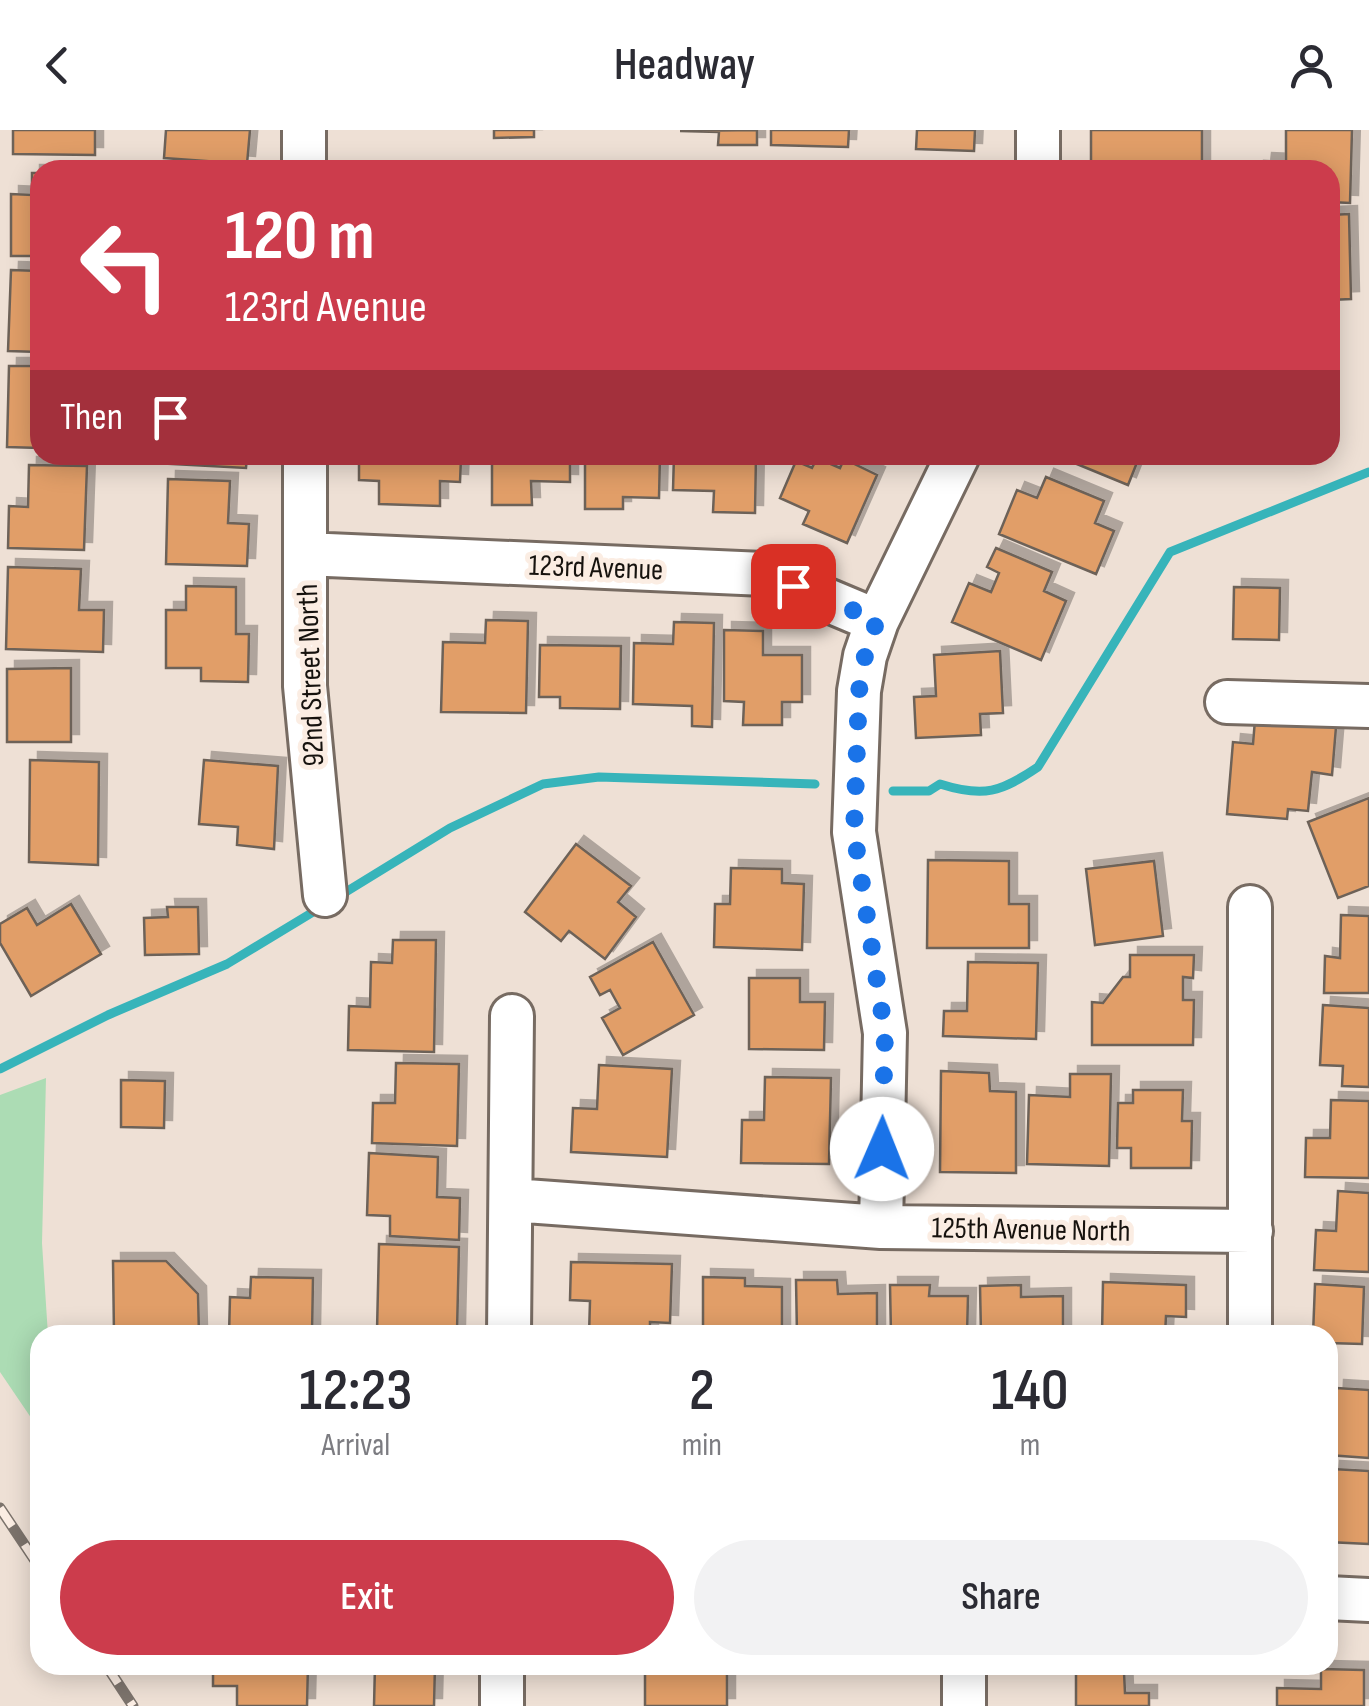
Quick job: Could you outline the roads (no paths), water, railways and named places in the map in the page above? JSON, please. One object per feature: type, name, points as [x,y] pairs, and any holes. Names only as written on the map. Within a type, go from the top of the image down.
[{"type":"street","points":[[304,130],[304,160]]},
{"type":"street","points":[[1038,130],[1038,160]]},
{"type":"street","name":"92nd Street North","points":[[305,465],[305,686],[325,896]]},
{"type":"street","points":[[881,1227],[885,1033],[854,832],[859,691],[877,620],[953,465]]},
{"type":"street","name":"123rd Avenue","points":[[306,554],[764,574],[877,620]]},
{"type":"street","points":[[1227,702],[1369,706]]},
{"type":"street","points":[[1250,907],[1250,1325]]},
{"type":"street","points":[[509,1325],[512,1016]]},
{"type":"street","name":"125th Avenue North","points":[[512,1200],[881,1227],[1251,1232]]},
{"type":"street","points":[[1338,1598],[1369,1600]]},
{"type":"street","points":[[502,1675],[502,1706]]},
{"type":"street","points":[[964,1675],[964,1706]]},
{"type":"waterway","points":[[893,791],[929,791],[940,784],[969,791],[992,790],[1038,767],[1170,552],[1369,472]]},
{"type":"waterway","points":[[336,898],[450,828],[543,784],[599,777],[815,784]]},
{"type":"waterway","points":[[0,1069],[108,1015],[227,964],[323,906]]},
{"type":"railway","points":[[0,1508],[30,1553]]},
{"type":"railway","points":[[113,1675],[133,1706]]}]
